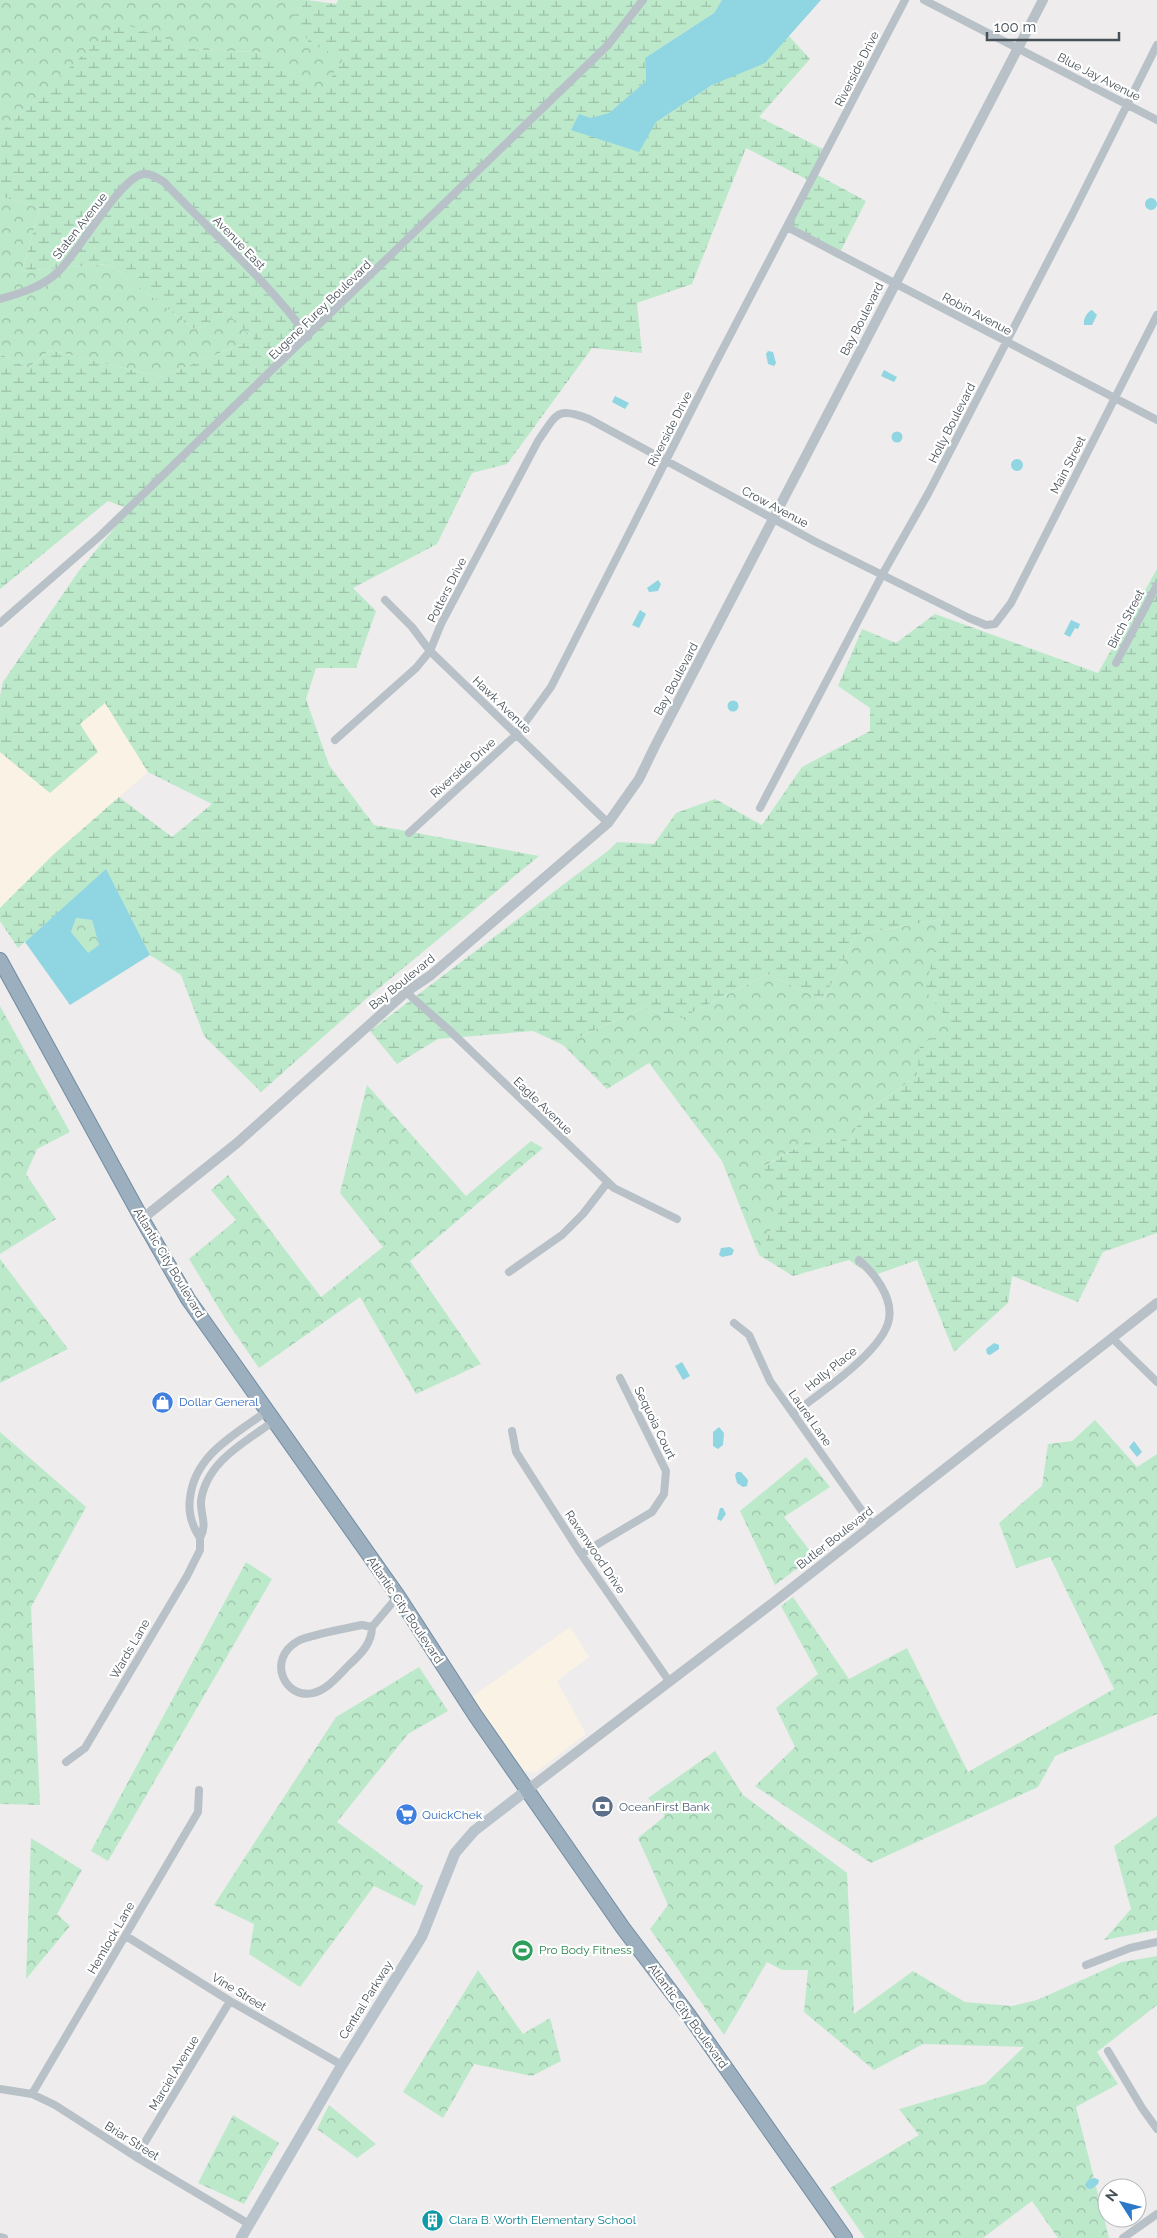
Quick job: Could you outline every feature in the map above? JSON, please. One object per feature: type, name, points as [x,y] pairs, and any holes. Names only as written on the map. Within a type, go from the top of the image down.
[{"type":"highway","name":"Atlantic City Boulevard","points":[[0,960],[188,1299],[398,1596],[475,1715],[623,1928],[688,2014],[845,2238]]},
{"type":"main road","name":"Central Parkway","points":[[241,2238],[342,2065],[422,1936],[455,1853],[474,1831],[527,1790]]},
{"type":"street","name":"Eugene Furey Boulevard","points":[[0,623],[101,535],[308,337],[608,45],[643,0]]},
{"type":"street","name":"Riverside Drive","points":[[409,832],[516,735],[551,687],[905,0]]},
{"type":"street","name":"Blue Jay Avenue","points":[[924,0],[1157,120]]},
{"type":"street","name":"Bay Boulevard","points":[[142,1219],[237,1144],[406,992],[439,968],[608,823],[639,779],[1044,0]]},
{"type":"street","name":"Holly Boulevard","points":[[760,808],[882,575],[929,492],[1157,45]]},
{"type":"street","name":"Staten Avenue","points":[[0,299],[34,288],[56,274],[75,253],[98,219],[127,186],[141,174],[147,174]]},
{"type":"street","name":"Avenue East","points":[[147,174],[164,182],[244,263],[285,308],[308,337]]},
{"type":"street","name":"Robin Avenue","points":[[787,228],[1157,420]]},
{"type":"street","name":"Main Street","points":[[995,624],[1011,603],[1157,315]]},
{"type":"street","name":"Crow Avenue","points":[[549,425],[560,413],[571,412],[588,419],[882,575],[968,618],[986,625],[995,624]]},
{"type":"street","name":"Potters Drive","points":[[334,740],[416,668],[430,651],[455,598],[538,441],[549,425]]},
{"type":"street","name":"Birch Street","points":[[1116,663],[1157,585]]},
{"type":"street","name":"Hawk Avenue","points":[[385,600],[412,627],[430,651],[608,823]]},
{"type":"street","name":"Eagle Avenue","points":[[406,992],[449,1030],[607,1182],[626,1196],[677,1219]]},
{"type":"street","points":[[509,1272],[562,1234],[583,1214],[607,1182]]},
{"type":"street","name":"Holly Place","points":[[792,1414],[862,1360],[885,1331],[890,1319],[885,1295],[870,1269],[859,1260]]},
{"type":"street","name":"Butler Boulevard","points":[[527,1790],[669,1680],[774,1602],[1157,1303]]},
{"type":"street","name":"Laurel Lane","points":[[734,1323],[749,1335],[770,1381],[872,1525]]},
{"type":"street","points":[[1112,1338],[1157,1382]]},
{"type":"street","name":"Sequoia Court","points":[[581,1554],[652,1512],[664,1494],[666,1471],[620,1378]]},
{"type":"street","points":[[200,1538],[192,1527],[189,1504],[191,1487],[197,1471],[207,1456],[271,1416]]},
{"type":"street","name":"Wards Lane","points":[[66,1762],[85,1748],[200,1550],[200,1538],[204,1529],[201,1503],[208,1478],[214,1467],[271,1416]]},
{"type":"street","name":"Ravenwood Drive","points":[[512,1431],[516,1452],[581,1554],[669,1680]]},
{"type":"street","points":[[372,1627],[362,1625],[299,1640],[287,1650],[280,1662],[280,1671],[284,1679],[294,1689],[302,1693],[313,1693],[325,1688],[368,1645],[372,1634],[372,1627],[398,1596]]},
{"type":"street","name":"Hemlock Lane","points":[[32,2094],[198,1812],[199,1790]]},
{"type":"street","name":"Vine Street","points":[[126,1936],[230,2001],[342,2065]]},
{"type":"street","points":[[1086,1966],[1130,1948],[1157,1942]]},
{"type":"street","name":"Marciel Avenue","points":[[136,2158],[230,2001]]},
{"type":"street","points":[[1108,2051],[1142,2108],[1157,2129]]},
{"type":"street","name":"Briar Street","points":[[0,2090],[32,2094],[55,2105],[136,2158],[248,2224]]},
{"type":"street","points":[[1122,2238],[1157,2214]]},
{"type":"street","points":[[0,2237],[4,2238]]},
{"type":"shaded area","points":[[105,702],[148,772],[54,854],[0,908],[0,752],[50,793],[79,724]]},
{"type":"shaded area","points":[[570,1627],[589,1657],[557,1681],[586,1734],[536,1772],[524,1771],[472,1697]]},
{"type":"green space","points":[[0,0],[307,0],[294,15],[344,58],[321,93],[259,52],[197,50],[118,23],[0,133]]},
{"type":"green space","points":[[307,0],[336,4],[338,0],[722,0],[714,13],[645,58],[646,81],[600,121],[571,130],[656,121],[789,36],[810,59],[759,117],[825,150],[812,172],[866,201],[837,258],[784,227],[808,180],[746,148],[692,284],[637,303],[642,353],[592,348],[507,464],[472,473],[437,544],[353,588],[376,611],[356,668],[316,668],[306,699],[329,765],[374,825],[539,856],[367,998],[261,1092],[204,1036],[181,975],[150,955],[106,870],[18,948],[0,921],[0,908],[54,854],[119,797],[172,837],[212,804],[148,772],[105,703],[80,724],[98,752],[50,793],[0,752],[0,696],[3,682],[78,572],[130,509],[108,501],[0,589],[0,354],[28,368],[50,350],[161,377],[254,339],[225,311],[196,330],[109,264],[22,271],[40,208],[0,196],[0,133],[118,22],[197,50],[259,52],[321,92],[344,58],[309,43],[294,15]]},
{"type":"green space","points":[[0,196],[40,208],[22,271],[109,264],[196,330],[225,311],[254,339],[161,377],[50,350],[28,368],[0,354]]},
{"type":"green space","points":[[1157,569],[1157,1233],[1103,1252],[1078,1302],[1012,1276],[1008,1303],[954,1352],[917,1260],[872,1276],[849,1260],[793,1276],[759,1255],[784,1201],[763,1167],[815,1137],[850,1142],[862,1114],[917,1076],[920,1044],[955,1029],[925,990],[942,919],[856,935],[823,1000],[768,974],[677,1020],[644,1007],[563,1045],[533,1031],[438,1039],[397,1064],[370,1031],[617,842],[654,844],[676,813],[715,799],[762,825],[802,767],[870,731],[870,708],[838,686],[862,629],[896,643],[935,614],[1098,673]]},
{"type":"green space","points":[[76,918],[92,920],[99,945],[87,954],[71,932]]},
{"type":"green space","points":[[942,919],[926,990],[956,1029],[921,1044],[917,1076],[862,1114],[850,1142],[815,1137],[764,1166],[785,1201],[759,1255],[722,1161],[649,1063],[607,1089],[563,1045],[644,1007],[677,1020],[768,974],[823,1000],[856,935]]},
{"type":"green space","points":[[0,1006],[70,1132],[37,1149],[26,1174],[56,1219],[0,1254]]},
{"type":"green space","points":[[367,1085],[466,1196],[531,1141],[543,1148],[410,1261],[481,1364],[416,1394],[360,1297],[259,1368],[226,1320],[189,1259],[236,1220],[211,1190],[228,1175],[321,1297],[383,1247],[340,1193]]},
{"type":"green space","points":[[0,1259],[68,1349],[0,1383]]},
{"type":"green space","points":[[1095,1420],[1137,1467],[1157,1454],[1157,1714],[1055,1756],[1038,1787],[871,1863],[755,1786],[795,1747],[776,1708],[818,1674],[781,1606],[793,1597],[849,1679],[907,1648],[968,1772],[1114,1689],[1050,1557],[1016,1568],[999,1523],[1042,1486],[1048,1444],[1072,1441]]},
{"type":"green space","points":[[0,1432],[86,1507],[31,1607],[40,1805],[0,1804]]},
{"type":"green space","points":[[806,1457],[830,1487],[784,1517],[814,1556],[775,1585],[740,1511]]},
{"type":"green space","points":[[246,1562],[272,1579],[108,1861],[91,1851]]},
{"type":"green space","points":[[419,1667],[448,1711],[408,1734],[337,1822],[423,1886],[415,1906],[374,1886],[300,1987],[249,1954],[254,1924],[214,1905],[336,1717]]},
{"type":"green space","points":[[715,1751],[743,1795],[847,1873],[854,2014],[913,1971],[965,2002],[1012,2006],[1037,2000],[1122,1962],[1157,1956],[1157,2005],[1097,2052],[1118,2084],[1076,2107],[1097,2190],[1097,2228],[1106,2228],[1109,2238],[1058,2238],[1032,2201],[983,2238],[865,2238],[830,2188],[919,2135],[899,2109],[985,2084],[1024,2047],[923,2044],[874,2070],[804,2012],[808,1970],[782,1970],[767,1962],[724,2035],[650,1929],[668,1905],[638,1838],[665,1816],[648,1798]]},
{"type":"green space","points":[[1157,1816],[1157,1930],[1104,1940],[1131,1909],[1114,1846]]},
{"type":"green space","points":[[31,1838],[82,1870],[57,1914],[70,1926],[26,1979]]},
{"type":"green space","points":[[478,1970],[523,2034],[550,2018],[561,2061],[532,2076],[474,2064],[443,2118],[403,2092]]},
{"type":"green space","points":[[329,2105],[376,2144],[357,2158],[317,2129]]},
{"type":"green space","points":[[233,2115],[279,2143],[244,2204],[198,2183]]},
{"type":"water","points":[[722,0],[821,0],[765,63],[712,85],[656,122],[639,152],[571,130],[579,114],[591,118],[609,113],[646,81],[645,58],[714,13]]},
{"type":"water","points":[[1149,198],[1153,198],[1157,204],[1153,210],[1149,210],[1145,206],[1145,202]]},
{"type":"water","points":[[1092,310],[1097,315],[1092,325],[1084,325],[1088,312]]},
{"type":"water","points":[[768,351],[773,352],[776,363],[774,366],[768,364],[766,354]]},
{"type":"water","points":[[884,370],[897,377],[894,382],[881,376]]},
{"type":"water","points":[[615,396],[629,403],[625,409],[612,402]]},
{"type":"water","points":[[897,431],[903,437],[897,443],[891,437]]},
{"type":"water","points":[[1015,459],[1019,459],[1023,465],[1019,471],[1015,471],[1011,467],[1011,463]]},
{"type":"water","points":[[658,580],[661,584],[658,591],[649,592],[647,588]]},
{"type":"water","points":[[640,610],[646,614],[639,628],[632,625]]},
{"type":"water","points":[[1071,620],[1080,624],[1078,629],[1075,628],[1070,637],[1064,634]]},
{"type":"water","points":[[733,700],[739,706],[733,712],[727,706]]},
{"type":"water","points":[[106,869],[150,955],[70,1005],[25,942]],"holes":[[[76,918],[92,920],[99,945],[88,953],[71,932]]]},
{"type":"water","points":[[730,1247],[734,1250],[732,1255],[722,1257],[719,1255],[721,1248]]},
{"type":"water","points":[[994,1343],[999,1345],[999,1349],[990,1355],[987,1354],[986,1349]]},
{"type":"water","points":[[682,1362],[690,1376],[683,1380],[675,1366]]},
{"type":"water","points":[[719,1427],[724,1433],[723,1445],[718,1449],[713,1446],[713,1432]]},
{"type":"water","points":[[1134,1441],[1142,1452],[1137,1457],[1129,1447]]},
{"type":"water","points":[[737,1472],[741,1472],[748,1480],[747,1486],[743,1487],[737,1483],[735,1475]]},
{"type":"water","points":[[720,1508],[723,1508],[726,1514],[721,1521],[717,1519]]},
{"type":"water","points":[[1097,2179],[1097,2185],[1091,2189],[1087,2188],[1085,2185],[1088,2180]]},
{"type":"place","name":"Dollar General","points":[[163,1402]]},
{"type":"place","name":"OceanFirst Bank","points":[[603,1807]]},
{"type":"place","name":"QuickChek","points":[[406,1815]]},
{"type":"place","name":"Pro Body Fitness","points":[[523,1950]]},
{"type":"place","name":"Clara B. Worth Elementary School","points":[[433,2220]]}]
